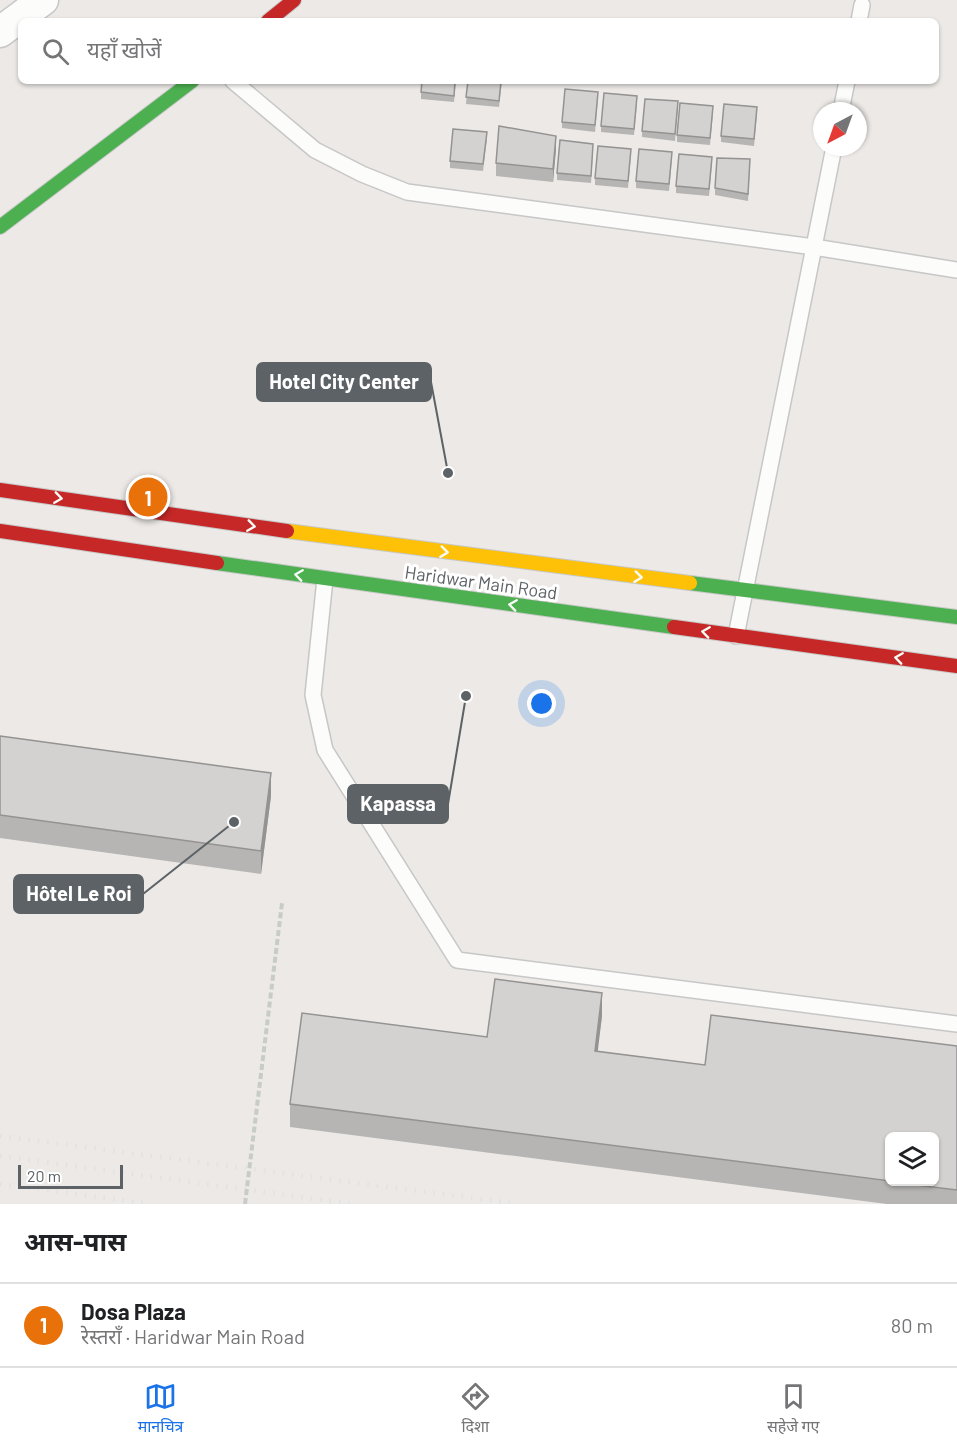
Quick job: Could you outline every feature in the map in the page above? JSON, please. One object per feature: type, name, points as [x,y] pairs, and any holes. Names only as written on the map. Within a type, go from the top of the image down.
[{"type":"main road","points":[[272,18],[294,0]]},
{"type":"main road","points":[[0,227],[188,84]]},
{"type":"main road","name":"Haridwar Main Road","points":[[0,490],[334,538],[957,618]]},
{"type":"main road","name":"Haridwar Main Road","points":[[0,531],[325,579],[957,666]]},
{"type":"street","points":[[19,18],[43,0]]},
{"type":"street","points":[[0,32],[18,19]]},
{"type":"lane","points":[[860,18],[862,5]]},
{"type":"lane","points":[[237,84],[315,150],[362,174],[407,192],[814,247],[957,270]]},
{"type":"lane","points":[[843,102],[846,84]]},
{"type":"lane","points":[[736,636],[832,156]]},
{"type":"lane","points":[[325,579],[313,695],[325,750],[457,960],[957,1024]]},
{"type":"path","points":[[245,1204],[282,903]]},
{"type":"building","points":[[422,84],[455,84],[454,96],[421,92]]},
{"type":"building","points":[[468,84],[501,84],[499,101],[466,97]]},
{"type":"building","points":[[565,89],[598,92],[595,125],[562,122]]},
{"type":"building","points":[[604,93],[637,96],[634,129],[601,126]]},
{"type":"building","points":[[645,99],[678,101],[675,134],[642,131]]},
{"type":"building","points":[[680,103],[713,106],[710,138],[677,135]]},
{"type":"building","points":[[724,104],[757,107],[754,139],[721,136]]},
{"type":"building","points":[[499,126],[556,136],[553,169],[496,163]]},
{"type":"building","points":[[453,129],[487,132],[483,164],[450,161]]},
{"type":"building","points":[[560,140],[593,144],[591,176],[557,173]]},
{"type":"building","points":[[598,146],[631,149],[628,181],[595,178]]},
{"type":"building","points":[[639,149],[672,152],[669,184],[636,181]]},
{"type":"building","points":[[679,154],[712,157],[709,189],[676,186]]},
{"type":"building","points":[[717,158],[750,159],[748,194],[715,188]]},
{"type":"building","points":[[0,736],[271,773],[261,851],[0,815]]},
{"type":"building","points":[[495,979],[602,993],[595,1051],[705,1065],[711,1015],[957,1046],[957,1190],[924,1186],[939,1186],[939,1132],[885,1132],[885,1180],[290,1104],[302,1013],[487,1037]]},
{"type":"railway","points":[[0,1136],[518,1204]]},
{"type":"railway","points":[[0,1156],[353,1204]]},
{"type":"railway","points":[[0,1184],[150,1204]]},
{"type":"traffic: fast","points":[[0,227],[188,84]]},
{"type":"traffic: fast","points":[[217,563],[674,627]]},
{"type":"traffic: fast","points":[[690,583],[957,617]]},
{"type":"traffic: slow","points":[[287,531],[690,583]]},
{"type":"traffic: jam","points":[[272,18],[294,0]]},
{"type":"traffic: jam","points":[[0,490],[287,531]]},
{"type":"traffic: jam","points":[[0,531],[217,563]]},
{"type":"traffic: jam","points":[[674,627],[957,666]]},
{"type":"place","name":"Hotel City Center","points":[[448,473]]},
{"type":"place","name":"Dosa Plaza","points":[[148,497]]},
{"type":"place","name":"Kapassa","points":[[466,696]]},
{"type":"place","name":"Hôtel Le Roi","points":[[234,822]]}]
